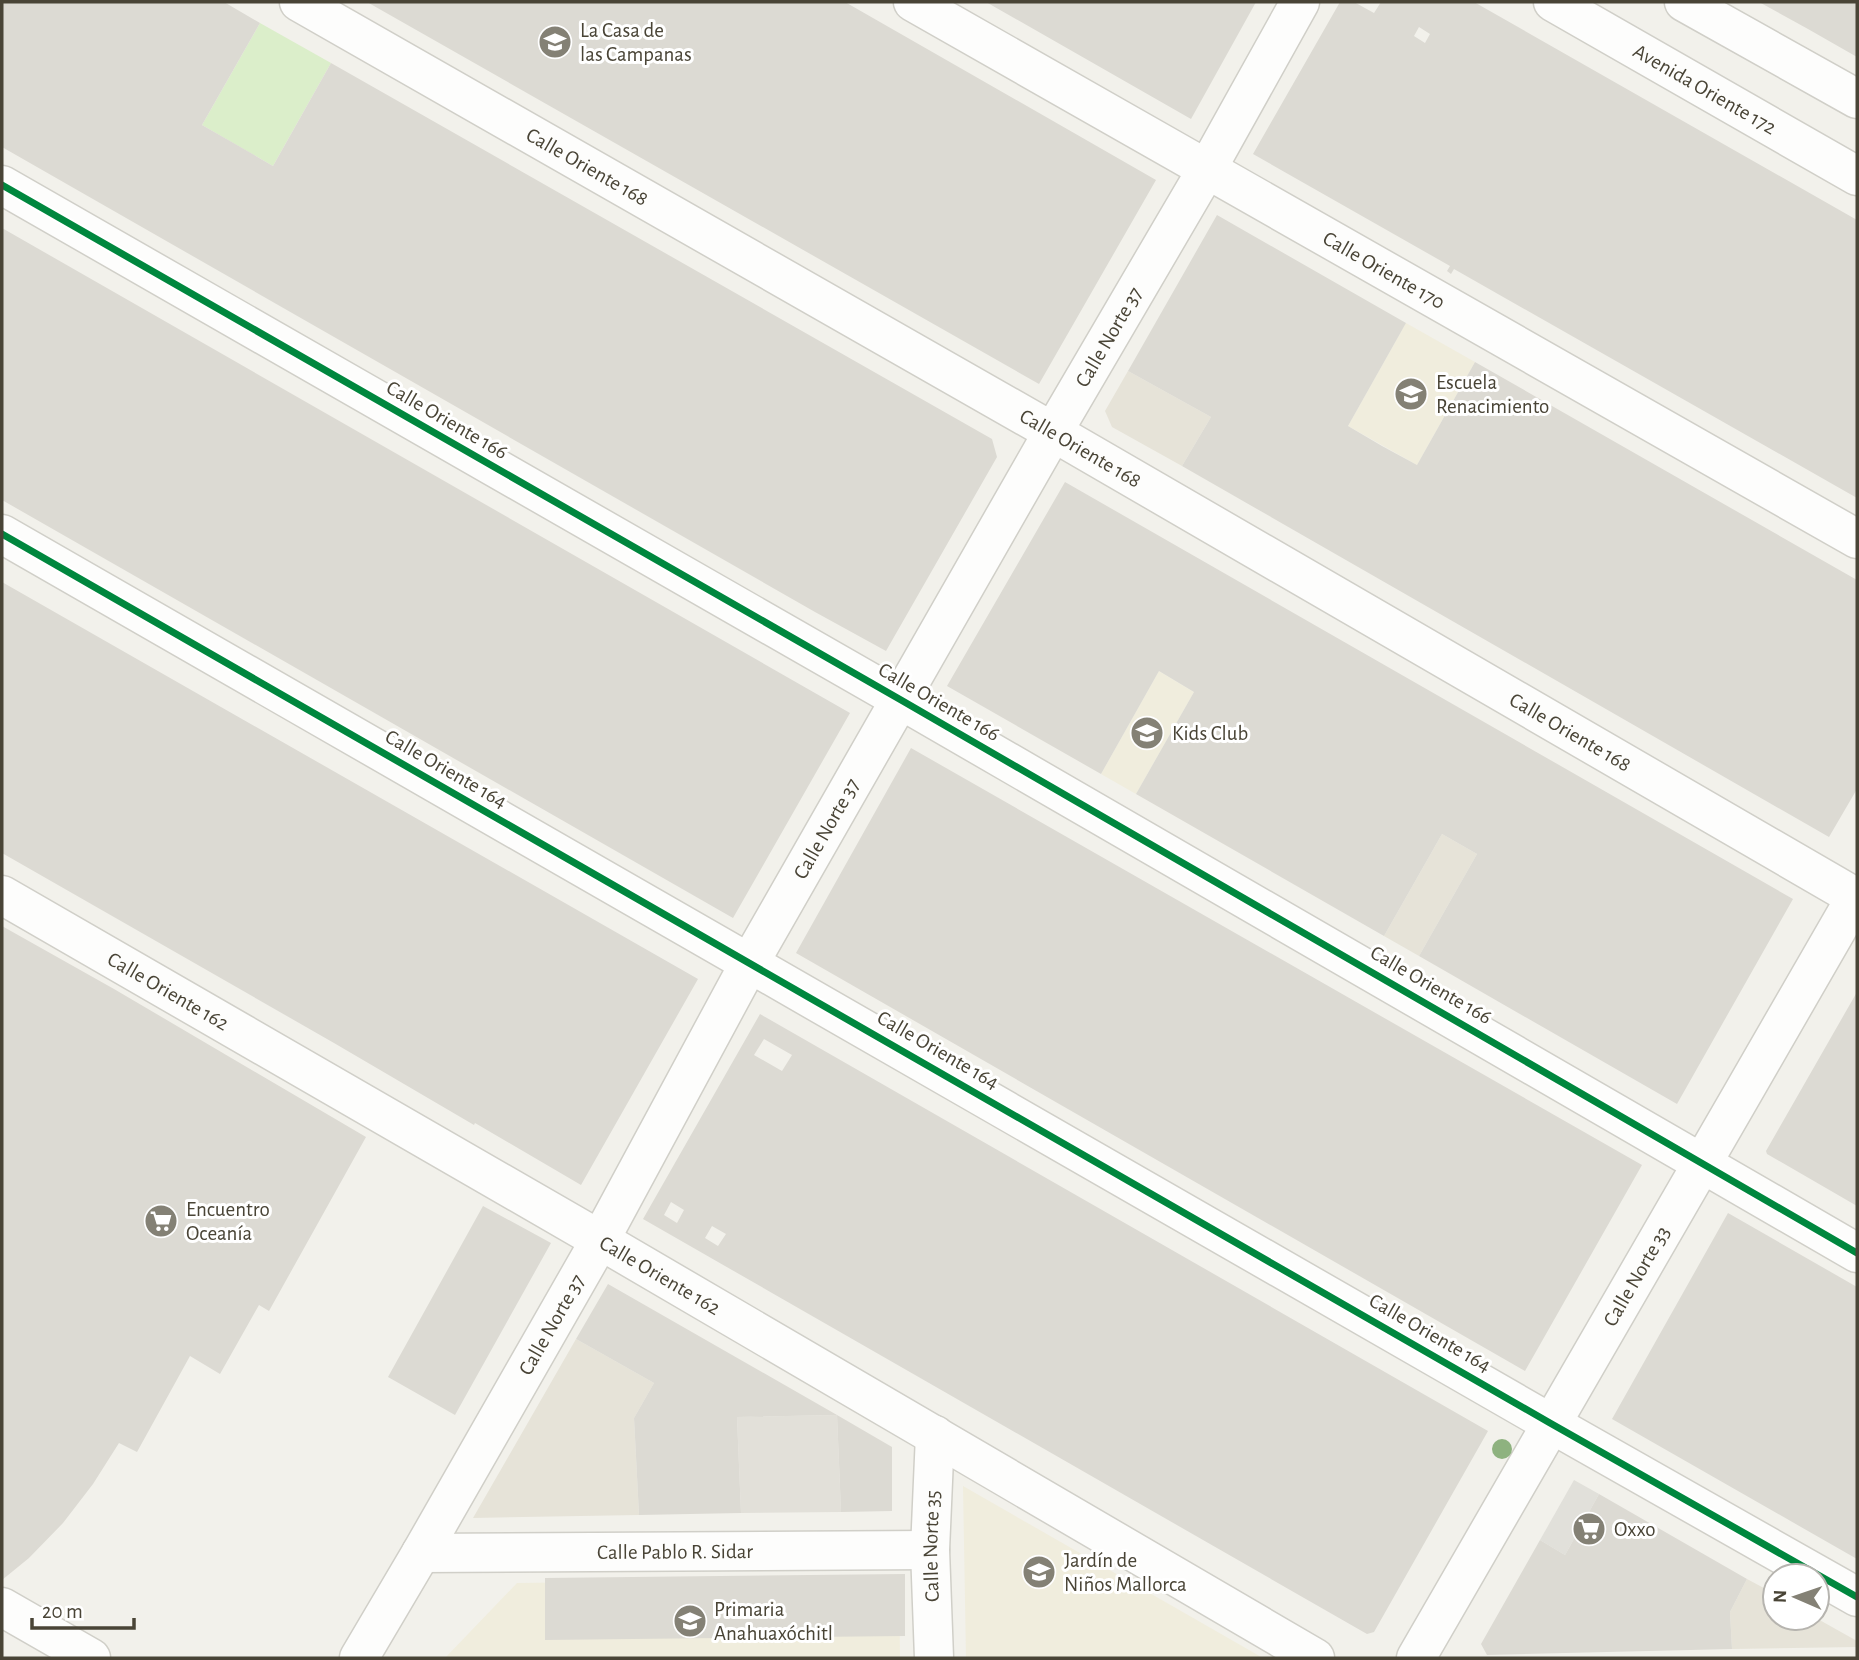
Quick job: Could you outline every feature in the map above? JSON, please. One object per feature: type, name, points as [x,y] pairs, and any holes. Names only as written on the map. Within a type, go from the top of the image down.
[{"type":"street","name":"Calle Oriente 168","points":[[299,2],[1053,432],[1857,897]]},
{"type":"street","name":"Calle Oriente 170","points":[[913,2],[1857,539]]},
{"type":"street","name":"Calle Norte 37","points":[[359,1658],[600,1240],[750,962],[1053,432],[1207,169],[1300,2]]},
{"type":"street","name":"Avenida Oriente 172","points":[[1553,2],[1857,176]]},
{"type":"street","points":[[1685,2],[1857,99]]},
{"type":"street","name":"Calle Oriente 166","points":[[2,185],[901,700],[1857,1253]]},
{"type":"street","name":"Calle Oriente 164","points":[[2,534],[1857,1597]]},
{"type":"street","name":"Calle Oriente 162","points":[[2,895],[600,1240],[1315,1658]]},
{"type":"street","name":"Calle Norte 33","points":[[1416,1658],[1857,897]]},
{"type":"street","name":"Calle Norte 35","points":[[934,1658],[930,1549],[935,1435]]},
{"type":"street","name":"Calle Pablo R. Sidar","points":[[421,1553],[930,1549]]},
{"type":"street","points":[[2,1607],[91,1658]]},
{"type":"shaded area","name":"Escuela Renacimiento","points":[[1406,323],[1475,362],[1417,465],[1348,426]]},
{"type":"shaded area","points":[[1128,371],[1211,417],[1182,466],[1112,427],[1105,411]]},
{"type":"shaded area","name":"Kids Club","points":[[1159,671],[1194,692],[1136,794],[1101,774]]},
{"type":"shaded area","points":[[1442,834],[1477,854],[1419,956],[1384,936]]},
{"type":"shaded area","points":[[576,1339],[654,1383],[634,1418],[639,1515],[473,1518]]},
{"type":"shaded area","points":[[837,1415],[841,1512],[741,1513],[737,1417]]},
{"type":"shaded area","points":[[1574,1480],[1599,1494],[1565,1555],[1540,1540]]},
{"type":"shaded area","name":"Jardín de Niños Mallorca","points":[[963,1486],[1263,1658],[966,1658]]},
{"type":"shaded area","name":"Primaria Anahuaxóchitl","points":[[899,1578],[900,1658],[445,1658],[517,1583]]},
{"type":"shaded area","points":[[1747,1579],[1761,1586],[1761,1632],[1831,1632],[1831,1626],[1857,1641],[1857,1647],[1732,1649],[1730,1612]]},
{"type":"green space","points":[[260,23],[331,63],[273,166],[202,125]]},
{"type":"building","points":[[2,2],[224,2],[260,23],[202,125],[273,166],[331,63],[992,439],[997,457],[886,651],[2,147]]},
{"type":"building","points":[[367,2],[845,2],[1156,180],[1039,384]]},
{"type":"building","points":[[986,2],[1256,2],[1191,119]]},
{"type":"building","points":[[1340,2],[1354,2],[1374,13],[1381,2],[1474,2],[1857,220],[1857,498],[1454,269],[1451,274],[1447,271],[1450,266],[1253,154]],"holes":[[[1419,27],[1430,34],[1425,43],[1414,36]]]},
{"type":"building","points":[[1759,2],[1857,2],[1857,57],[1808,29]]},
{"type":"building","points":[[1217,215],[1406,323],[1348,426],[1382,446],[1417,465],[1475,362],[1857,580],[1857,789],[1829,837],[1182,466],[1211,417],[1128,371]]},
{"type":"building","points":[[2,228],[850,713],[733,918],[2,500]]},
{"type":"building","points":[[1065,482],[1793,899],[1677,1104],[1419,956],[1477,854],[1442,834],[1384,936],[1136,794],[1194,692],[1159,671],[1101,774],[947,686]]},
{"type":"building","points":[[2,582],[698,979],[581,1185],[2,853]]},
{"type":"building","points":[[911,748],[1642,1165],[1525,1371],[796,953]]},
{"type":"building","name":"Encuentro Oceanía","points":[[2,926],[366,1137],[269,1311],[259,1305],[220,1374],[190,1356],[137,1452],[119,1443],[93,1484],[63,1523],[29,1558],[2,1580]]},
{"type":"building","points":[[1857,992],[1857,1206],[1766,1151]]},
{"type":"building","points":[[760,1014],[1488,1431],[1374,1632],[1367,1634],[643,1219]],"holes":[[[764,1039],[792,1055],[782,1071],[754,1055]],[[671,1202],[684,1210],[677,1223],[664,1215]],[[712,1226],[726,1234],[718,1246],[705,1238]]]},
{"type":"building","points":[[483,1206],[551,1243],[455,1415],[388,1377]]},
{"type":"building","points":[[1728,1213],[1857,1287],[1857,1559],[1612,1419]]},
{"type":"building","points":[[608,1284],[837,1415],[737,1417],[741,1513],[639,1515],[634,1418],[654,1383],[576,1339]]},
{"type":"building","points":[[837,1415],[892,1447],[892,1511],[841,1512]]},
{"type":"building","points":[[1599,1494],[1747,1579],[1730,1612],[1732,1649],[1487,1655],[1481,1644],[1540,1540],[1565,1555]]},
{"type":"building","name":"Primaria Anahuaxóchitl","points":[[905,1574],[905,1636],[545,1640],[545,1578]]},
{"type":"cycle path","points":[[2,185],[901,700],[1857,1253]]},
{"type":"cycle path","points":[[2,534],[1857,1597]]},
{"type":"place","name":"La Casa de las Campanas","points":[[555,42]]},
{"type":"place","name":"Escuela Renacimiento","points":[[1411,394]]},
{"type":"place","name":"Kids Club","points":[[1147,733]]},
{"type":"place","name":"Encuentro Oceanía","points":[[161,1221]]},
{"type":"place","name":"Oxxo","points":[[1589,1529]]},
{"type":"place","name":"Jardín de Niños Mallorca","points":[[1039,1572]]},
{"type":"place","name":"Primaria Anahuaxóchitl","points":[[690,1621]]}]
